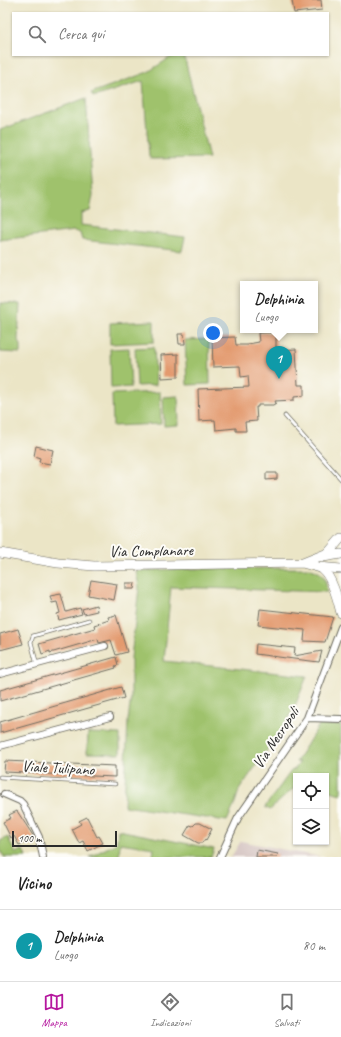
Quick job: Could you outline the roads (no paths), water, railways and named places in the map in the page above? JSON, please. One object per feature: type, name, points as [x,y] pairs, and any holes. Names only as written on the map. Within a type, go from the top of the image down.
[{"type":"main road","points":[[316,563],[328,553],[341,538]]},
{"type":"main road","name":"Via Complanare","points":[[0,552],[58,563],[94,566],[316,563]]},
{"type":"main road","points":[[316,563],[341,554]]},
{"type":"main road","points":[[316,563],[341,570]]},
{"type":"main road","points":[[316,563],[331,581],[341,613]]},
{"type":"street","name":"Via Necropoli","points":[[220,857],[238,818],[307,718],[341,627]]},
{"type":"street","points":[[0,674],[105,646]]},
{"type":"street","points":[[334,649],[341,649]]},
{"type":"street","name":"Viale Tulipano","points":[[0,746],[110,717]]},
{"type":"street","points":[[307,718],[341,720]]},
{"type":"street","points":[[4,794],[20,801],[23,804],[39,837],[42,857]]},
{"type":"lane","points":[[285,416],[341,480]]},
{"type":"lane","points":[[37,665],[31,642],[33,636],[89,620]]},
{"type":"lane","name":"Viale Tulipano","points":[[0,777],[115,784]]},
{"type":"place","name":"Delphinia","points":[[279,379]]}]
